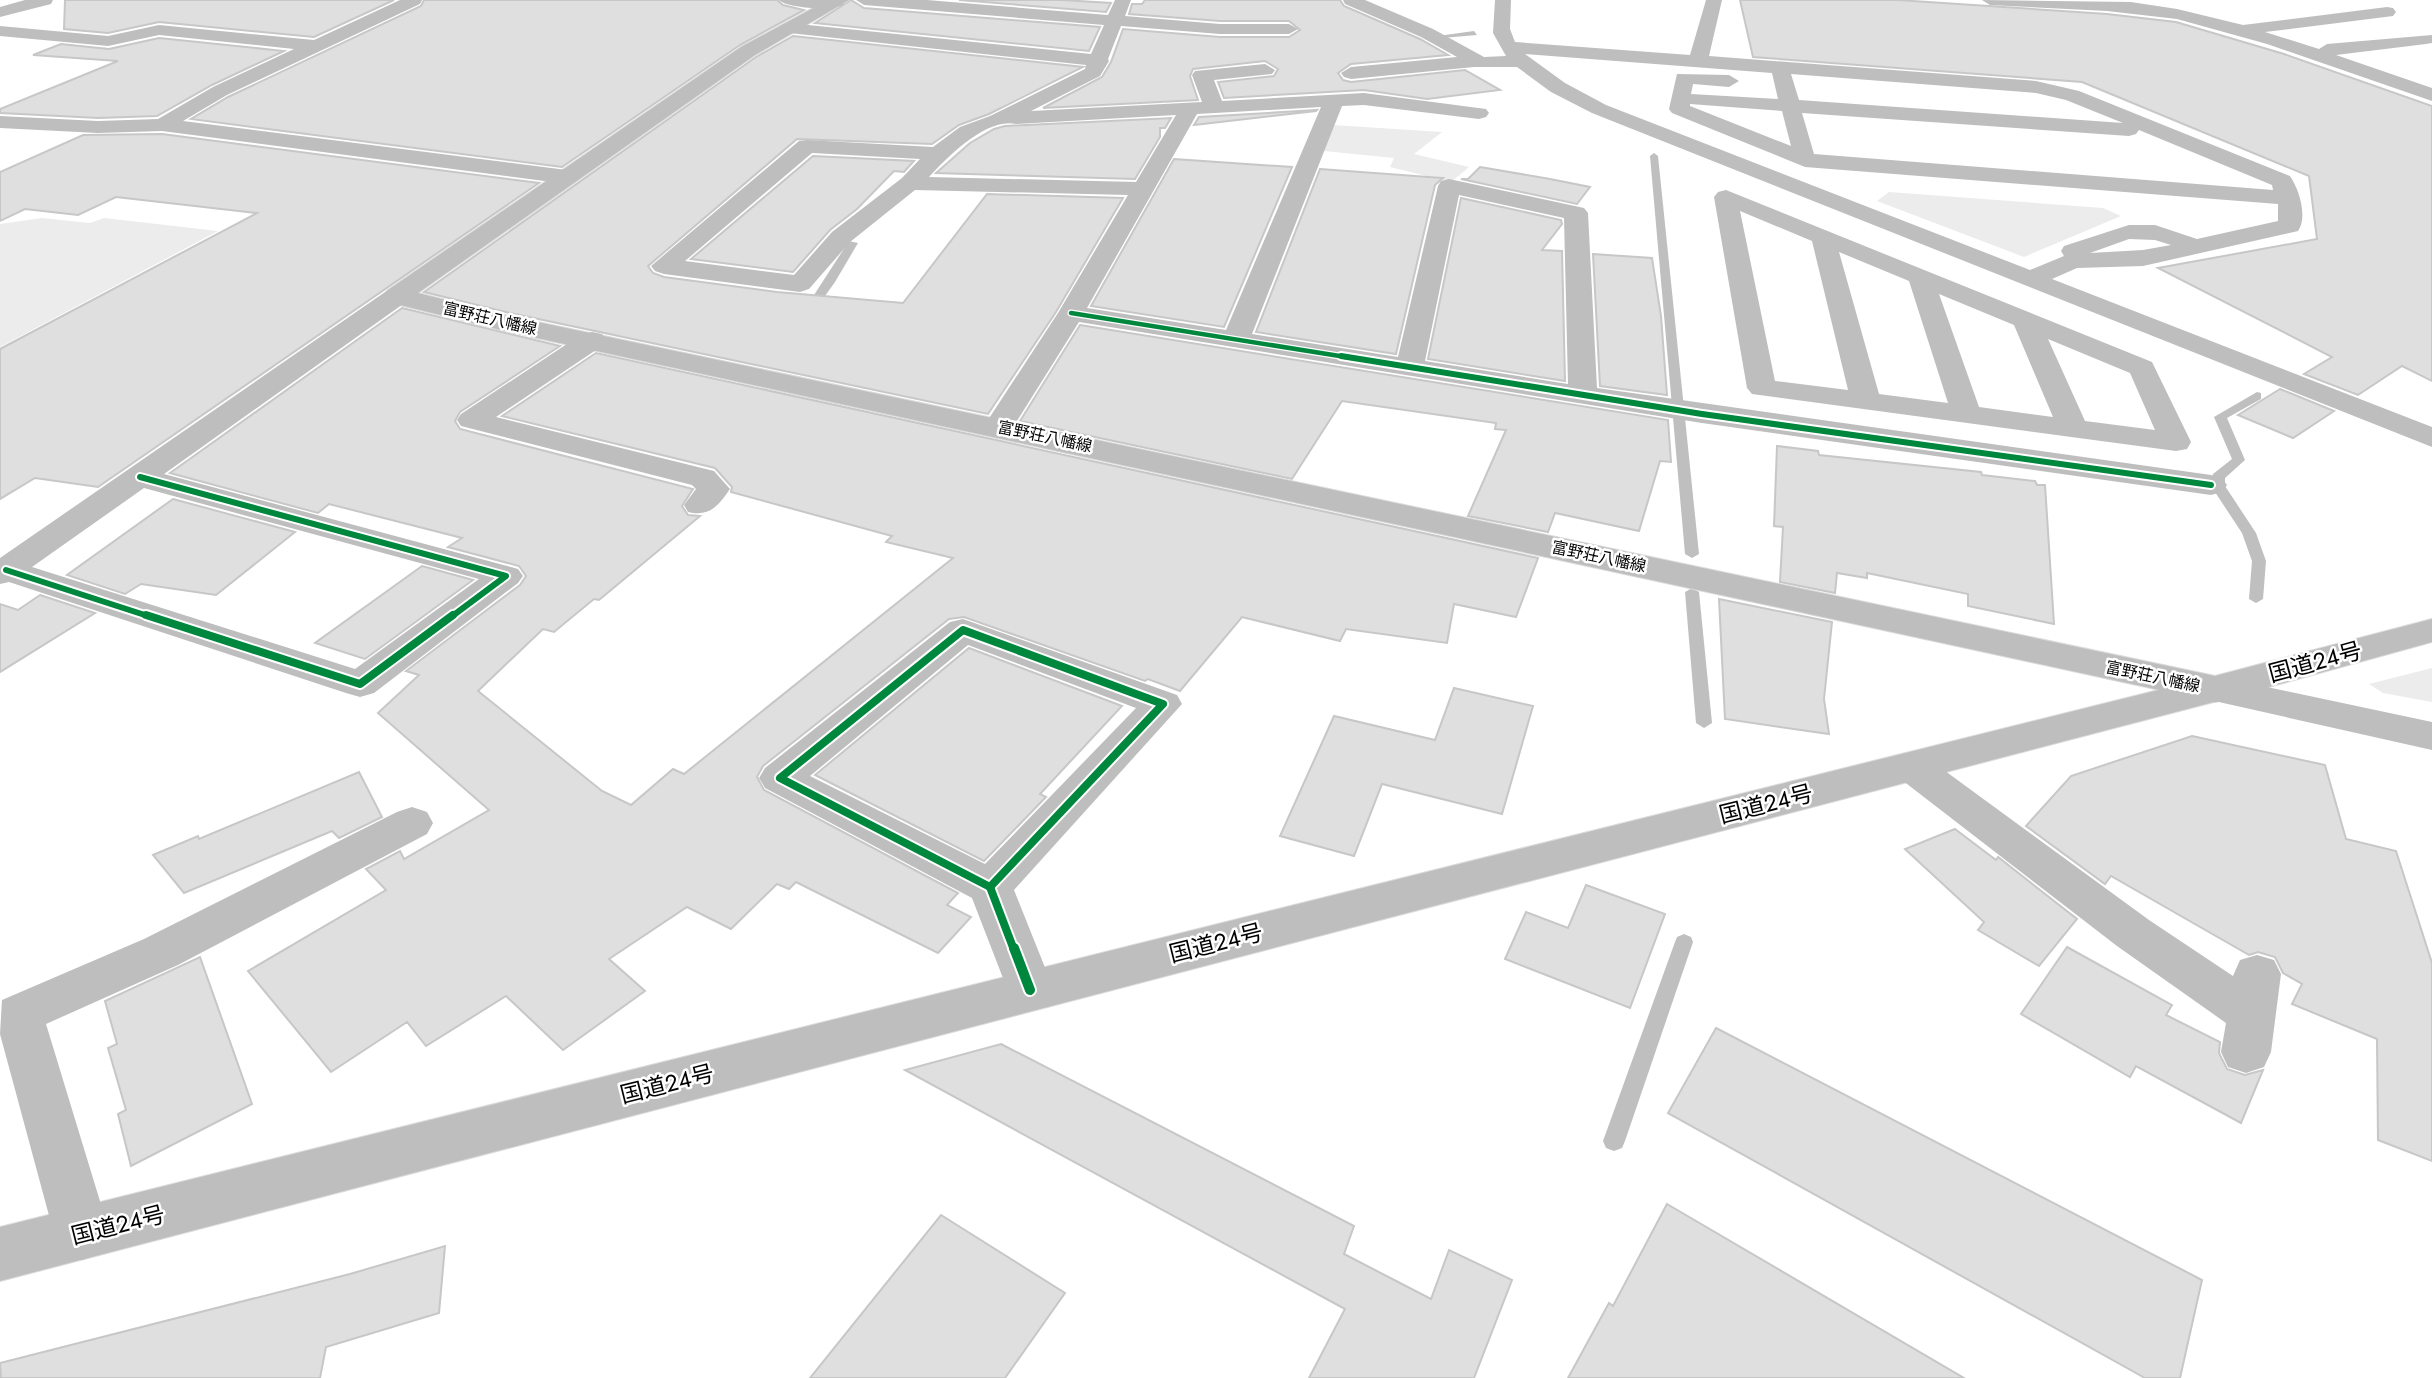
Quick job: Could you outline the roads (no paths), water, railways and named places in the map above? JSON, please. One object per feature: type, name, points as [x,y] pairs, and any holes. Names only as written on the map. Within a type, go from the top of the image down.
[{"type":"main road","points":[[0,12],[44,0]]},
{"type":"main road","points":[[162,125],[220,91],[414,0]]},
{"type":"main road","points":[[787,0],[838,2]]},
{"type":"main road","points":[[864,0],[1220,29],[1289,29]]},
{"type":"main road","points":[[938,154],[807,146],[664,266],[800,284],[841,237],[910,183],[938,154],[967,131],[997,120],[1093,72],[1100,61],[1123,0]]},
{"type":"main road","points":[[1351,0],[1427,33],[1481,63],[1516,54],[1698,61],[1785,86],[1983,120],[2165,133]]},
{"type":"main road","points":[[1503,0],[1502,34],[1516,54],[1567,94],[1599,109],[2432,438]]},
{"type":"main road","points":[[1698,61],[1714,0]]},
{"type":"main road","points":[[1990,0],[2107,3],[2202,20],[2331,56],[2432,95]]},
{"type":"main road","points":[[2369,0],[2425,40]]},
{"type":"main road","points":[[3,572],[748,51],[838,2]]},
{"type":"main road","points":[[2202,20],[2204,12],[2230,9]]},
{"type":"main road","points":[[1220,29],[1234,10]]},
{"type":"main road","points":[[2239,29],[2387,12]]},
{"type":"main road","points":[[789,28],[1100,61]]},
{"type":"main road","points":[[0,31],[107,41],[159,30],[317,46]]},
{"type":"main road","points":[[2286,45],[2425,40]]},
{"type":"main road","points":[[2331,56],[2425,40]]},
{"type":"main road","points":[[1352,73],[1476,61]]},
{"type":"main road","points":[[999,426],[1145,189],[1203,106],[1202,75],[1265,70]]},
{"type":"main road","points":[[2389,80],[2432,76]]},
{"type":"main road","points":[[2026,276],[2073,261],[2143,258],[2290,226],[2287,198],[2282,181],[2072,94],[2036,87],[1785,86],[1681,98],[1679,108],[1805,160],[2003,158],[2155,188],[2287,198]]},
{"type":"main road","points":[[1785,86],[2098,105]]},
{"type":"main road","points":[[1785,86],[1805,160]]},
{"type":"main road","points":[[1971,97],[2003,158]]},
{"type":"main road","points":[[997,120],[1203,106],[1364,99],[1479,113]]},
{"type":"main road","points":[[1236,338],[1334,100]]},
{"type":"main road","points":[[0,122],[98,127],[162,125],[567,177]]},
{"type":"main road","points":[[1798,135],[1825,137]]},
{"type":"main road","points":[[2186,164],[2253,169]]},
{"type":"main road","points":[[910,183],[1145,189]]},
{"type":"main road","points":[[1410,366],[1449,186],[1576,213],[1583,394]]},
{"type":"main road","points":[[2155,188],[2253,233]]},
{"type":"main road","points":[[1726,197],[1823,237],[2142,368],[2176,442],[1762,388],[1726,197]]},
{"type":"main road","points":[[2026,276],[2122,231],[2142,230],[2167,234],[2187,242]]},
{"type":"main road","points":[[1823,237],[1866,402]]},
{"type":"main road","points":[[1922,278],[1967,415]]},
{"type":"main road","name":"富野荘八幡線","points":[[397,296],[2432,736]]},
{"type":"main road","points":[[1071,313],[1702,414],[2211,485]]},
{"type":"main road","points":[[2026,321],[2073,429]]},
{"type":"main road","points":[[2108,354],[2162,331]]},
{"type":"main road","points":[[592,340],[472,420],[703,478],[714,489],[700,505]]},
{"type":"main road","points":[[3,572],[360,684],[506,576],[140,477]]},
{"type":"main road","points":[[990,887],[1163,704],[963,630],[780,778],[990,887],[1030,990]]},
{"type":"main road","name":"国道24号","points":[[0,1254],[1912,767],[2432,630]]},
{"type":"main road","points":[[1912,767],[2133,933],[2251,1013]]},
{"type":"main road","points":[[82,1234],[19,1014],[161,952],[412,823]]},
{"type":"waterway","points":[[1442,36],[1474,33]]},
{"type":"waterway","points":[[1654,156],[1692,554]]},
{"type":"waterway","points":[[808,312],[853,243]]},
{"type":"waterway","points":[[2256,599],[2259,561],[2249,533],[2218,486],[2218,477],[2239,460],[2220,417],[2257,396]]},
{"type":"waterway","points":[[1692,592],[1704,723]]},
{"type":"waterway","points":[[1614,1141],[1684,942]]}]
